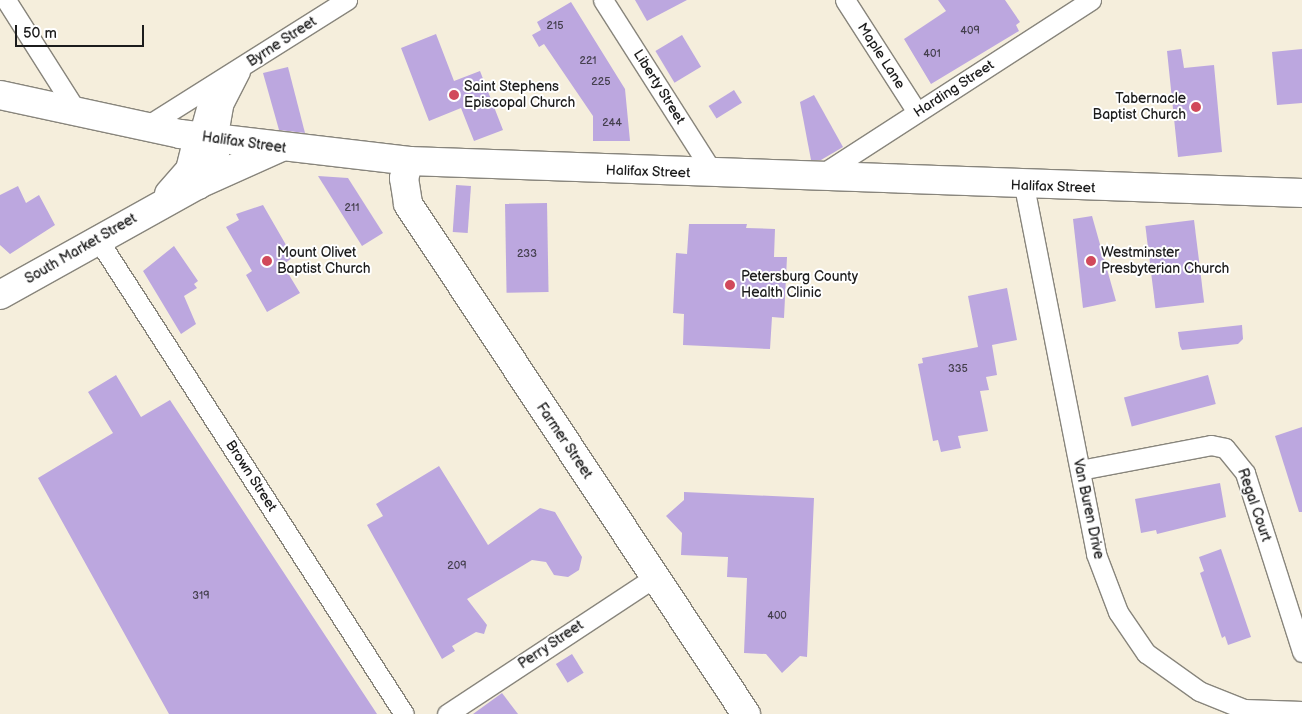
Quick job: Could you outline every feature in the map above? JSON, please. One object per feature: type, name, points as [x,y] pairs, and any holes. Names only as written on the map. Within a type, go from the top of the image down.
[{"type":"main road","name":"Halifax Street","points":[[0,95],[145,127],[207,138],[279,148],[409,161],[1024,186],[1302,193]]},
{"type":"main road","name":"South Market Street","points":[[0,295],[96,238],[198,185],[213,168],[207,138]]},
{"type":"main road","name":"South Market Street","points":[[161,203],[190,170],[207,138]]},
{"type":"main road","points":[[198,185],[279,148]]},
{"type":"main road","name":"Farmer Street","points":[[409,161],[404,178],[408,204],[746,714]]},
{"type":"street","points":[[6,0],[77,112]]},
{"type":"street","name":"Byrne Street","points":[[145,127],[347,0]]},
{"type":"street","name":"Liberty Street","points":[[603,0],[714,174]]},
{"type":"street","name":"Maple Lane","points":[[845,0],[917,112]]},
{"type":"street","name":"Harding Street","points":[[816,178],[1091,0]]},
{"type":"street","name":"Byrne Street","points":[[207,138],[227,94],[242,67]]},
{"type":"street","points":[[207,138],[212,86]]},
{"type":"street","name":"Van Buren Drive","points":[[1024,186],[1080,470],[1105,584],[1146,653],[1214,698],[1261,712],[1302,711]]},
{"type":"street","name":"Brown Street","points":[[96,238],[404,714]]},
{"type":"street","name":"Regal Court","points":[[1080,470],[1211,445],[1225,448],[1245,473],[1302,652]]},
{"type":"street","name":"Perry Street","points":[[447,714],[654,576]]},
{"type":"building","points":[[635,0],[687,0],[647,21]]},
{"type":"building","points":[[938,0],[1005,0],[1020,22],[1016,25],[1019,31],[931,84],[904,39],[946,11]]},
{"type":"building","points":[[571,2],[625,89],[630,141],[593,141],[593,116],[544,44],[539,47],[532,35],[541,30],[537,22]]},
{"type":"building","name":"Saint Stephens Episcopal Church","points":[[436,34],[454,81],[480,71],[503,130],[474,141],[461,108],[429,121],[401,48]]},
{"type":"building","points":[[682,35],[701,67],[674,83],[655,51]]},
{"type":"building","name":"Tabernacle Baptist Church","points":[[1181,49],[1184,68],[1214,65],[1222,152],[1178,157],[1167,51]]},
{"type":"building","points":[[1302,49],[1302,103],[1277,105],[1272,52]]},
{"type":"building","points":[[288,67],[305,133],[279,130],[263,73]]},
{"type":"building","points":[[734,90],[742,103],[717,119],[709,106]]},
{"type":"building","points":[[814,95],[843,147],[821,160],[811,160],[800,102]]},
{"type":"building","points":[[318,176],[348,178],[383,233],[362,246]]},
{"type":"building","points":[[456,185],[471,186],[468,233],[453,232]]},
{"type":"building","points":[[18,186],[26,203],[39,195],[55,225],[10,254],[0,245],[0,195]]},
{"type":"building","points":[[547,203],[549,292],[507,293],[505,204]]},
{"type":"building","name":"Mount Olivet Baptist Church","points":[[263,205],[293,257],[283,265],[300,293],[267,312],[246,275],[252,271],[226,227],[239,220],[236,214]]},
{"type":"building","name":"Westminster Presbyterian Church","points":[[1092,216],[1116,301],[1083,308],[1073,219]]},
{"type":"building","points":[[1194,220],[1204,302],[1155,308],[1145,226]]},
{"type":"building","name":"Petersburg County Health Clinic","points":[[689,224],[747,224],[746,228],[775,229],[774,257],[787,257],[784,318],[772,317],[770,349],[683,345],[684,314],[673,313],[676,253],[687,254]]},
{"type":"building","points":[[174,246],[198,281],[194,284],[197,288],[184,296],[196,324],[181,334],[143,271]]},
{"type":"building","points":[[1007,288],[1017,340],[992,345],[997,375],[986,377],[989,390],[980,391],[988,431],[958,436],[961,448],[941,452],[938,440],[933,441],[918,364],[923,363],[922,358],[978,347],[968,296]]},
{"type":"building","points":[[1242,325],[1243,339],[1238,344],[1182,350],[1180,346],[1178,332]]},
{"type":"building","points":[[116,375],[141,417],[170,400],[377,714],[169,714],[38,478],[113,433],[88,392]]},
{"type":"building","points":[[1208,375],[1216,404],[1132,426],[1124,398]]},
{"type":"building","points":[[1302,427],[1302,512],[1299,512],[1275,436]]},
{"type":"building","points":[[439,466],[488,545],[540,508],[555,512],[582,557],[579,570],[568,577],[554,575],[546,562],[532,560],[467,599],[487,625],[484,634],[476,632],[452,646],[455,651],[442,659],[367,525],[383,516],[376,504]]},
{"type":"building","points":[[1220,483],[1226,517],[1157,534],[1156,530],[1141,533],[1135,499]]},
{"type":"building","points":[[684,492],[814,498],[807,657],[800,656],[782,673],[766,654],[744,653],[747,578],[727,577],[728,557],[681,555],[682,533],[666,516],[684,500]]},
{"type":"building","points":[[1221,549],[1251,637],[1228,645],[1225,636],[1222,638],[1200,573],[1204,571],[1199,557]]},
{"type":"building","points":[[572,654],[584,673],[568,683],[556,664]]},
{"type":"building","points":[[502,693],[518,714],[473,714]]},
{"type":"place","name":"Saint Stephens Episcopal Church","points":[[454,95]]},
{"type":"place","name":"Tabernacle Baptist Church","points":[[1196,107]]},
{"type":"place","name":"Mount Olivet Baptist Church","points":[[267,261]]},
{"type":"place","name":"Westminster Presbyterian Church","points":[[1091,261]]},
{"type":"place","name":"Petersburg County Health Clinic","points":[[730,285]]}]
